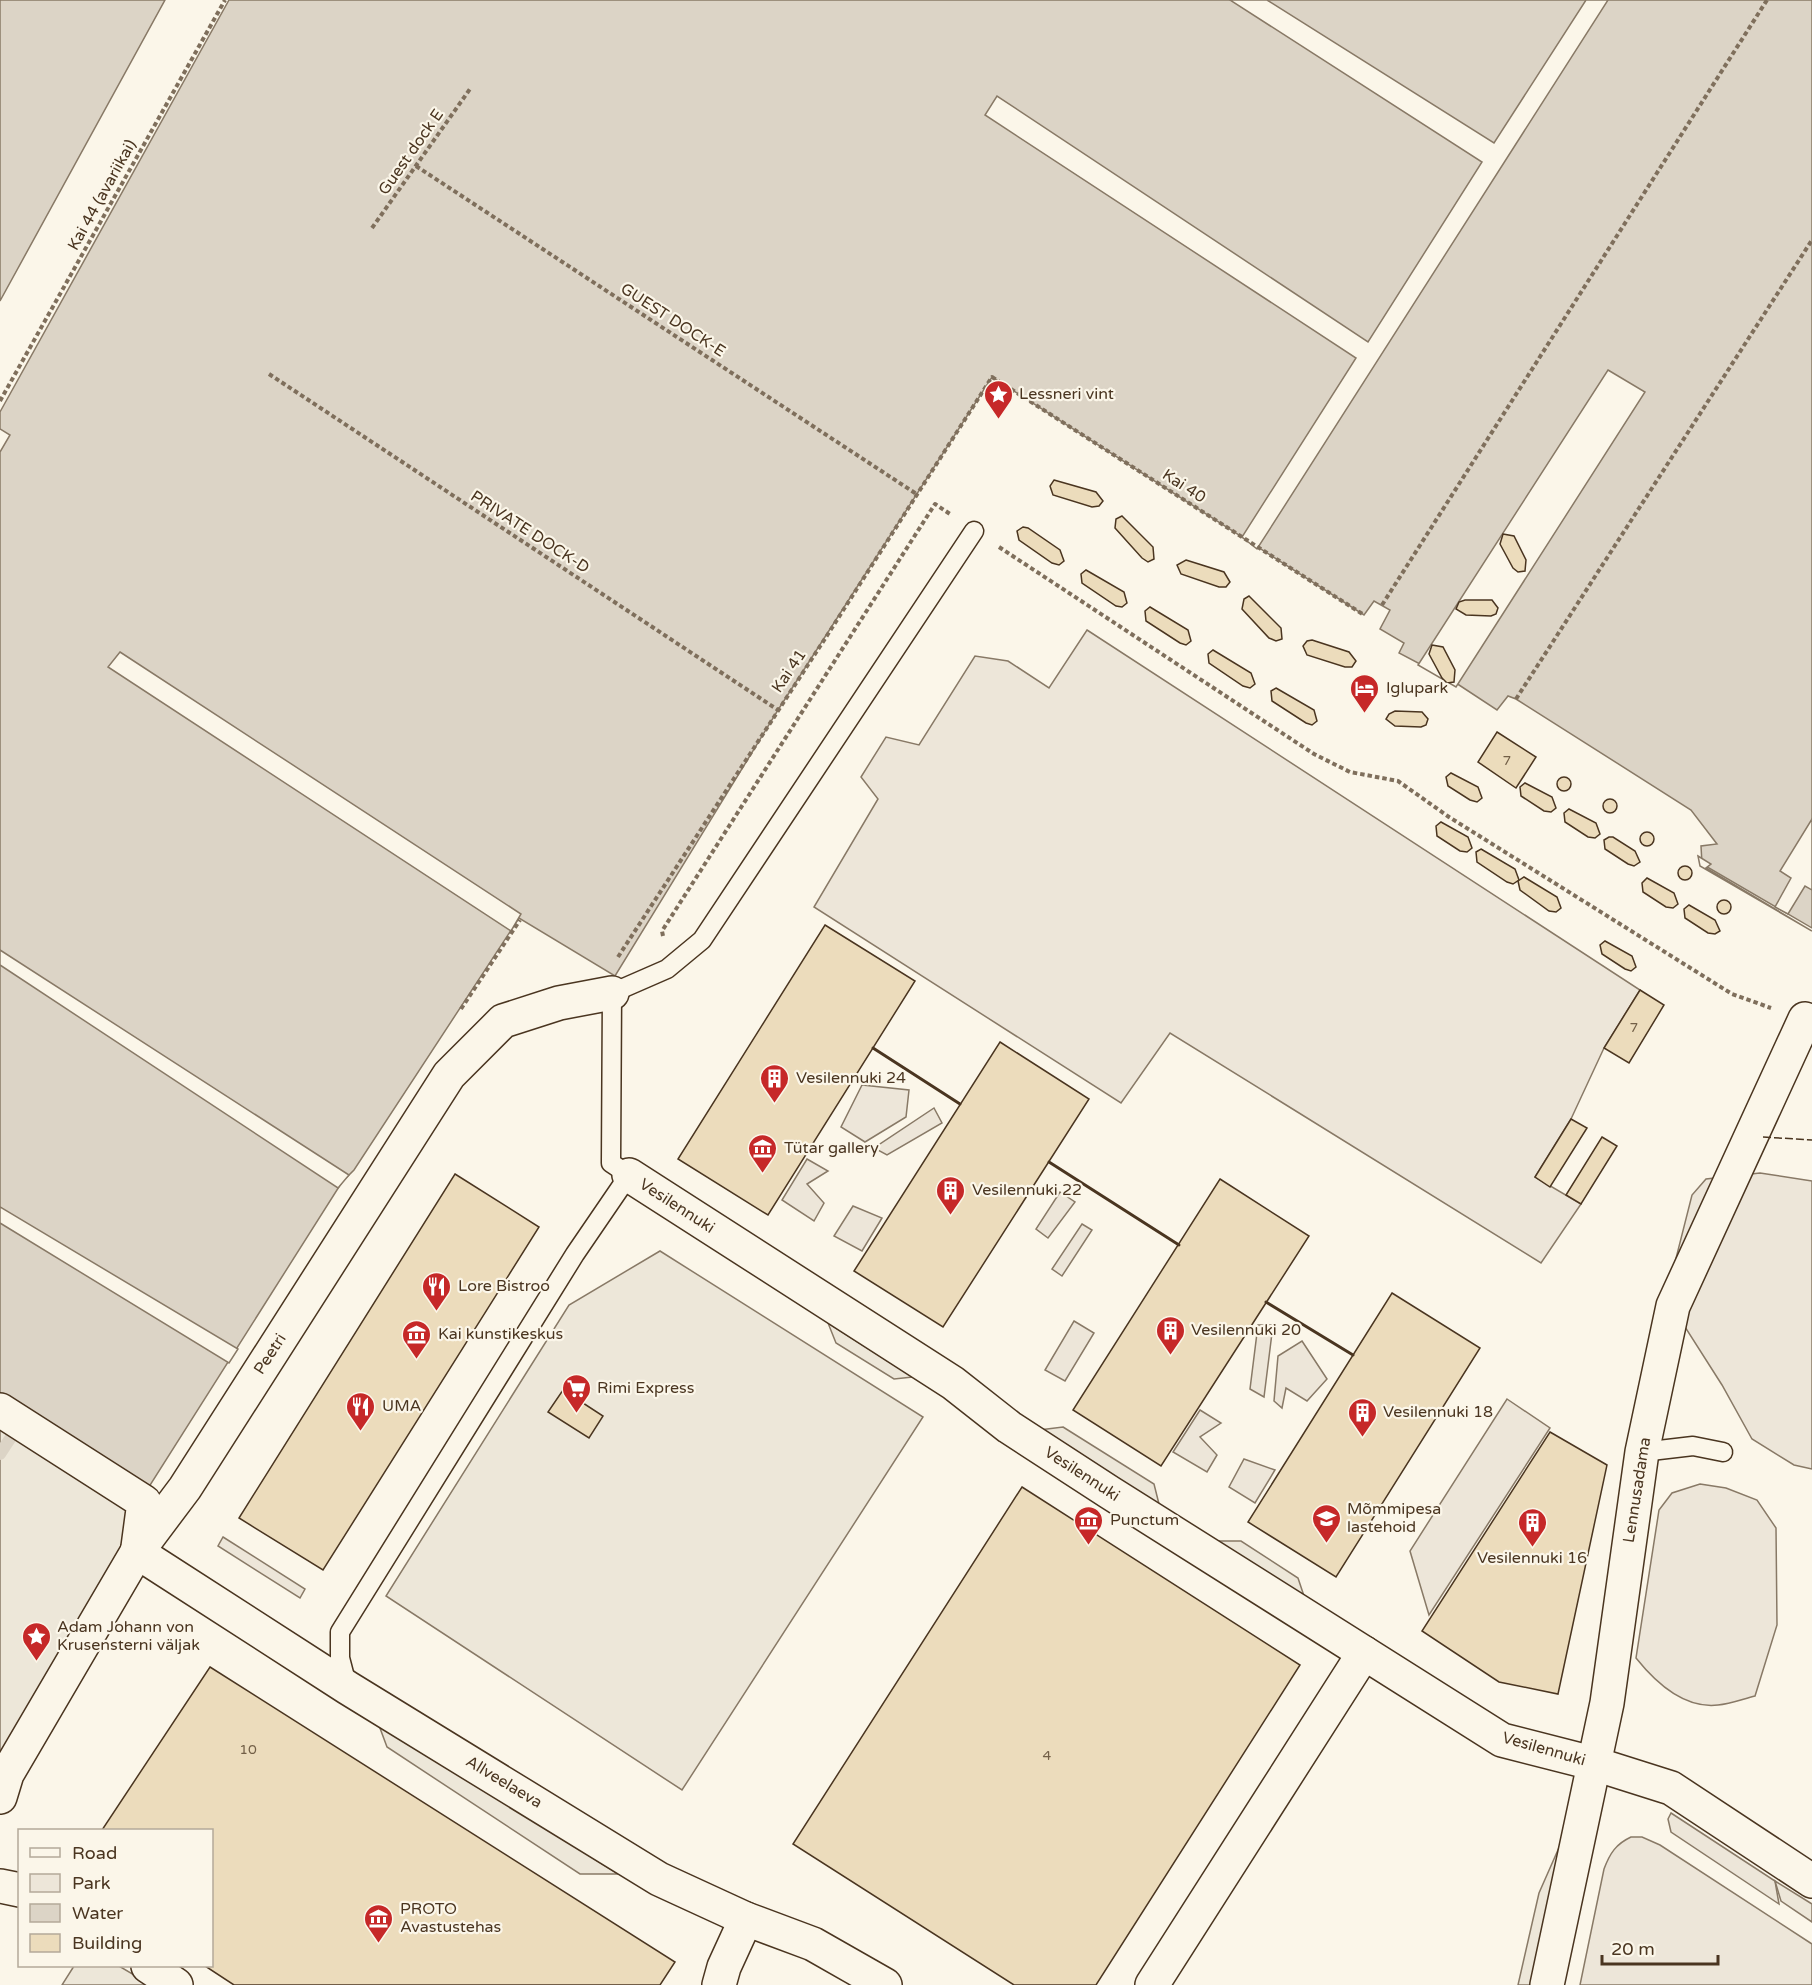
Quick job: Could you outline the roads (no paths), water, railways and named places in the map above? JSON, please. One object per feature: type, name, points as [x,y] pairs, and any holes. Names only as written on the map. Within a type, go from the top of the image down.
[{"type":"street","name":"Peetri","points":[[2,1780],[137,1552],[185,1488],[449,1076],[504,1021],[559,1003],[612,993]]},
{"type":"street","name":"Lennusadama","points":[[1547,1985],[1592,1763],[1607,1703],[1642,1452],[1673,1306],[1805,1019]]},
{"type":"street","name":"Vesilennuki","points":[[629,1175],[953,1383],[1009,1426],[1109,1492],[1502,1740],[1592,1763],[1671,1788],[1812,1881]]},
{"type":"street","points":[[0,1410],[144,1502],[137,1552]]},
{"type":"street","name":"Allveelaeva","points":[[137,1552],[348,1688],[659,1879],[746,1919],[813,1944],[865,1980]]},
{"type":"street","points":[[1152,1985],[1364,1653]]},
{"type":"street","points":[[0,1886],[18,1890]]},
{"type":"street","points":[[719,1985],[723,1967],[746,1919]]},
{"type":"lane","points":[[612,993],[668,969],[702,940],[974,531]]},
{"type":"lane","name":"Vesilennuki","points":[[612,993],[611,1163],[629,1175]]},
{"type":"lane","points":[[348,1688],[340,1658],[340,1632],[575,1254],[629,1175]]},
{"type":"lane","points":[[1642,1452],[1693,1446],[1723,1452]]},
{"type":"water","points":[[0,0],[165,0],[0,301]]},
{"type":"water","points":[[229,0],[1812,0],[1812,928],[1702,864],[1701,846],[1717,844],[1691,810],[1516,699],[1508,696],[1497,710],[1456,683],[1399,653],[1404,643],[1380,629],[1390,610],[1374,601],[1364,615],[992,377],[778,710],[615,976],[519,918],[354,1170],[342,1182],[147,1490],[0,1397],[0,452],[10,435],[0,429],[0,412]]},
{"type":"waterway","points":[[0,1454],[19,1425]]},
{"type":"place","name":"Lessneri vint","points":[[998,420]]},
{"type":"place","name":"Iglupark","points":[[1365,714]]},
{"type":"place","name":"Vesilennuki 24","points":[[775,1104]]},
{"type":"place","name":"Tütar gallery","points":[[763,1174]]},
{"type":"place","name":"Vesilennuki 22","points":[[951,1216]]},
{"type":"place","name":"Lore Bistroo","points":[[437,1312]]},
{"type":"place","name":"Vesilennuki 20","points":[[1170,1356]]},
{"type":"place","name":"Kai kunstikeskus","points":[[417,1360]]},
{"type":"place","name":"Rimi Express","points":[[576,1414]]},
{"type":"place","name":"UMA","points":[[361,1432]]},
{"type":"place","name":"Vesilennuki 18","points":[[1362,1438]]},
{"type":"place","name":"Mõmmipesa lastehoid","points":[[1326,1544]]},
{"type":"place","name":"Punctum","points":[[1089,1546]]},
{"type":"place","name":"Vesilennuki 16","points":[[1532,1548]]},
{"type":"place","name":"Adam Johann von Krusensterni väljak","points":[[36,1662]]},
{"type":"place","name":"PROTO Avastustehas","points":[[379,1944]]}]
